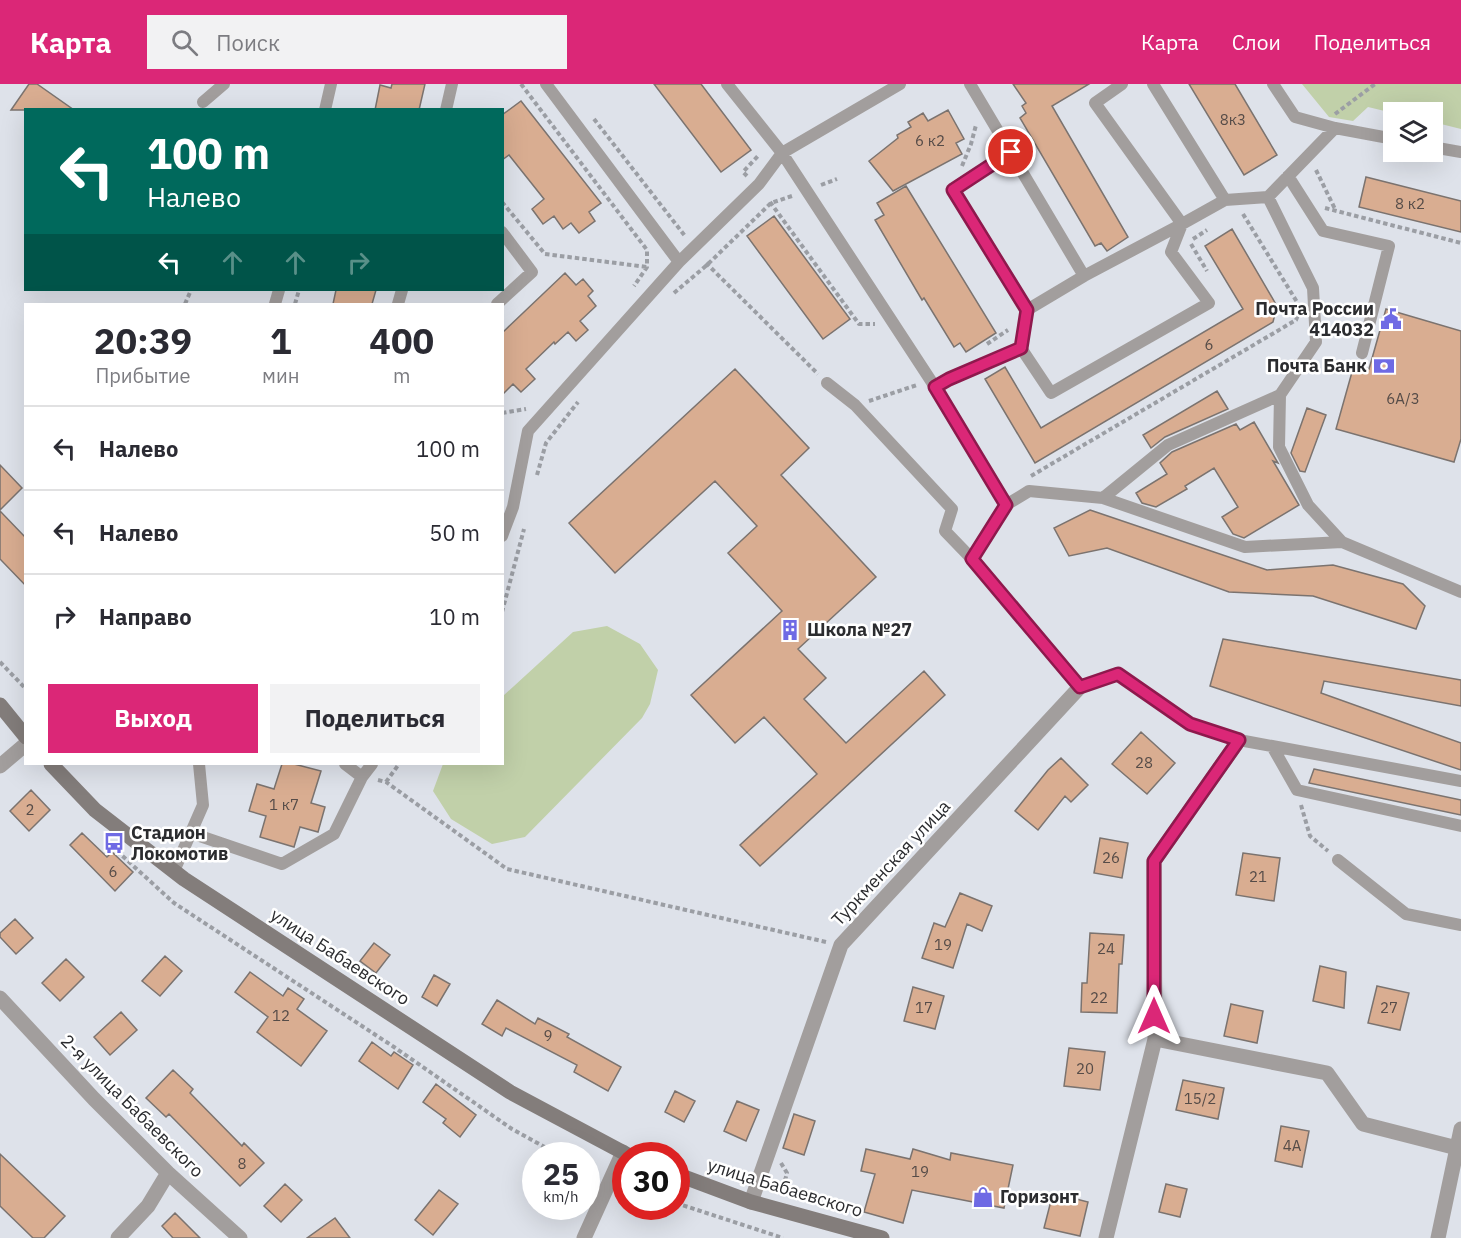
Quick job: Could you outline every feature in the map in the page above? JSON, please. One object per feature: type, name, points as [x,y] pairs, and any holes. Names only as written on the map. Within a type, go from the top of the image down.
[{"type":"main road","points":[[0,705],[24,735]]},
{"type":"main road","name":"улица Бабаевского","points":[[52,765],[95,810],[174,871],[510,1092],[612,1147]]},
{"type":"main road","name":"улица Бабаевского","points":[[690,1179],[751,1202],[882,1238]]},
{"type":"street","name":"Туркменская улица","points":[[751,1202],[841,945],[1080,687]]},
{"type":"street","points":[[1106,1238],[1155,1039],[1154,861],[1239,740]]},
{"type":"street","points":[[0,766],[24,746]]},
{"type":"street","name":"2-я улица Бабаевского","points":[[0,998],[94,1100],[168,1173],[240,1238]]},
{"type":"street","points":[[1155,1039],[1327,1073],[1363,1124],[1457,1148]]},
{"type":"street","points":[[1438,1238],[1461,1129]]},
{"type":"street","points":[[118,1238],[148,1206],[168,1173]]},
{"type":"street","points":[[584,1238],[612,1181]]},
{"type":"lane","points":[[203,102],[224,84]]},
{"type":"lane","points":[[325,108],[331,84]]},
{"type":"lane","points":[[446,108],[452,84]]},
{"type":"lane","points":[[546,84],[679,262]]},
{"type":"lane","points":[[727,84],[782,153],[935,387],[1006,505]]},
{"type":"lane","points":[[504,531],[513,507],[528,431],[679,262],[756,187],[782,153],[900,84]]},
{"type":"lane","points":[[970,84],[1084,276]]},
{"type":"lane","points":[[1122,84],[1095,103],[1182,224]]},
{"type":"lane","points":[[1153,84],[1225,200]]},
{"type":"lane","points":[[1273,84],[1294,117],[1383,137]]},
{"type":"lane","points":[[1027,310],[1084,276],[1225,200],[1268,197],[1335,128]]},
{"type":"lane","points":[[1443,149],[1461,152]]},
{"type":"lane","points":[[1011,152],[953,190],[1027,310],[1021,348],[1051,393],[1209,303],[1171,252],[1182,224]]},
{"type":"lane","points":[[1288,176],[1323,231],[1389,246],[1362,352]]},
{"type":"lane","points":[[1103,498],[1168,445],[1280,395],[1316,342],[1313,288],[1268,197]]},
{"type":"lane","points":[[498,303],[532,273],[504,235]]},
{"type":"lane","points":[[935,387],[1021,348]]},
{"type":"lane","points":[[827,383],[855,405],[952,509],[945,531],[972,559],[1080,687],[1118,674],[1190,724],[1239,740],[1461,782]]},
{"type":"lane","points":[[1280,395],[1279,447],[1308,505],[1342,542],[1461,592]]},
{"type":"lane","points":[[972,559],[1006,505],[1029,491],[1103,498],[1245,547],[1342,542]]},
{"type":"lane","points":[[1272,746],[1297,790],[1461,826]]},
{"type":"lane","points":[[174,871],[203,805],[199,765]]},
{"type":"lane","points":[[346,765],[362,777]]},
{"type":"lane","points":[[191,833],[282,864],[334,834],[362,777],[371,765]]},
{"type":"lane","points":[[1338,860],[1406,914],[1461,925]]},
{"type":"path","points":[[504,204],[544,254],[647,267],[647,250],[521,84]]},
{"type":"path","points":[[761,153],[743,172],[771,203],[859,324],[879,324]]},
{"type":"path","points":[[1308,155],[1335,209]]},
{"type":"path","points":[[670,296],[707,265],[771,203]]},
{"type":"path","points":[[1306,204],[1335,209],[1461,243]]},
{"type":"path","points":[[1022,481],[1296,320],[1300,308],[1240,210]]},
{"type":"path","points":[[1210,229],[1189,241],[1211,277]]},
{"type":"path","points":[[855,405],[917,385],[912,376]]},
{"type":"path","points":[[537,476],[546,443],[581,398]]},
{"type":"path","points":[[504,604],[526,520]]},
{"type":"path","points":[[0,662],[24,687]]},
{"type":"path","points":[[386,782],[398,765]]},
{"type":"path","points":[[362,777],[386,782],[507,869],[841,945]]},
{"type":"path","points":[[1297,790],[1310,836],[1338,860]]},
{"type":"path","points":[[112,847],[174,903],[394,1047],[512,1130],[535,1142]]},
{"type":"path","points":[[771,1145],[787,1173],[772,1234]]},
{"type":"path","points":[[690,1208],[783,1238]]},
{"type":"green space","points":[[1302,84],[1461,84],[1461,129],[1443,124],[1443,102],[1383,102],[1383,111],[1368,107],[1353,121],[1329,117]]},
{"type":"green space","points":[[607,626],[640,644],[658,670],[650,704],[642,718],[525,837],[492,844],[451,819],[433,791],[443,765],[504,765],[504,695],[573,632]]},
{"type":"building","points":[[29,84],[37,84],[71,108],[24,108],[24,110],[11,110]]},
{"type":"building","points":[[392,84],[425,84],[419,108],[375,108],[380,85],[391,88]]},
{"type":"building","points":[[654,84],[701,84],[751,150],[721,172]]},
{"type":"building","points":[[1013,84],[1089,84],[1052,106],[1128,237],[1107,251],[1101,243],[1095,246],[1020,118],[1026,113],[1022,106],[1026,103]]},
{"type":"building","points":[[1189,84],[1235,84],[1277,155],[1244,175]]},
{"type":"building","points":[[521,101],[601,203],[589,212],[595,221],[579,233],[571,223],[563,229],[554,216],[543,224],[532,209],[544,199],[509,155],[504,159],[504,114]]},
{"type":"building","points":[[948,110],[964,139],[956,143],[962,154],[893,191],[869,161],[898,138],[897,135],[911,127],[908,122],[923,113],[928,121]]},
{"type":"building","points":[[1366,177],[1461,201],[1461,232],[1359,207]]},
{"type":"building","points":[[906,186],[996,333],[966,352],[960,343],[954,347],[924,298],[922,300],[875,220],[884,215],[877,203]]},
{"type":"building","points":[[774,216],[850,319],[823,339],[747,236]]},
{"type":"building","points":[[1232,229],[1277,306],[1273,322],[1035,463],[985,379],[1005,367],[1041,428],[1243,309],[1205,246]]},
{"type":"building","points":[[565,273],[576,285],[583,279],[593,291],[588,296],[596,306],[580,321],[588,330],[576,341],[568,332],[555,344],[554,342],[526,369],[535,379],[521,392],[513,384],[504,393],[504,331]]},
{"type":"building","points":[[336,291],[376,291],[372,303],[333,303]]},
{"type":"building","points":[[1386,309],[1461,331],[1461,439],[1454,462],[1336,429],[1354,365],[1369,369]]},
{"type":"building","name":"Школа №27","points":[[735,369],[809,448],[781,475],[876,577],[798,649],[826,678],[804,699],[846,743],[924,671],[945,695],[760,866],[740,845],[817,774],[764,717],[735,743],[691,695],[782,611],[728,553],[757,526],[715,481],[615,573],[569,523]]},
{"type":"building","points":[[1217,391],[1228,409],[1165,437],[1151,448],[1143,435]]},
{"type":"building","points":[[1307,408],[1326,415],[1305,472],[1300,471],[1291,453]]},
{"type":"building","points":[[1254,422],[1278,463],[1273,461],[1299,505],[1244,538],[1233,534],[1222,517],[1238,507],[1214,468],[1185,486],[1187,489],[1156,507],[1142,503],[1136,493],[1167,474],[1160,463],[1172,452],[1236,424],[1240,430]]},
{"type":"building","points":[[0,465],[22,488],[0,510]]},
{"type":"building","points":[[1090,510],[1267,570],[1333,565],[1403,584],[1425,606],[1416,629],[1313,596],[1229,592],[1107,548],[1069,556],[1054,528]]},
{"type":"building","points":[[0,511],[24,536],[24,584],[0,559]]},
{"type":"building","points":[[1223,639],[1461,680],[1461,706],[1324,681],[1321,693],[1461,743],[1461,770],[1210,686]]},
{"type":"building","points":[[1141,732],[1175,763],[1147,794],[1112,764]]},
{"type":"building","points":[[1061,758],[1088,785],[1071,802],[1065,796],[1038,830],[1015,811],[1048,770]]},
{"type":"building","points":[[282,765],[298,765],[321,771],[311,803],[325,807],[318,832],[300,827],[294,847],[260,837],[266,816],[249,811],[257,784],[274,789]]},
{"type":"building","points":[[1314,769],[1461,800],[1461,815],[1309,783]]},
{"type":"building","points":[[31,790],[50,810],[29,831],[10,811]]},
{"type":"building","points":[[82,833],[107,857],[112,852],[133,872],[115,891],[70,845]]},
{"type":"building","points":[[1100,838],[1128,843],[1122,878],[1094,873]]},
{"type":"building","points":[[1243,853],[1280,858],[1274,901],[1236,895]]},
{"type":"building","points":[[960,893],[992,906],[982,931],[967,924],[953,968],[922,958],[934,923],[945,927]]},
{"type":"building","points":[[15,919],[33,938],[16,954],[0,937],[0,933]]},
{"type":"building","points":[[1090,933],[1124,935],[1122,964],[1119,964],[1117,1013],[1081,1012],[1082,983],[1087,983]]},
{"type":"building","points":[[374,943],[390,955],[376,973],[360,961]]},
{"type":"building","points":[[165,956],[182,971],[160,996],[142,981]]},
{"type":"building","points":[[66,959],[84,977],[60,1001],[42,983]]},
{"type":"building","points":[[1320,966],[1346,972],[1344,1008],[1313,1001]]},
{"type":"building","points":[[250,972],[283,996],[288,988],[304,999],[297,1009],[327,1031],[301,1066],[257,1032],[268,1017],[235,992]]},
{"type":"building","points":[[434,975],[450,984],[437,1006],[422,997]]},
{"type":"building","points":[[1377,986],[1409,993],[1400,1030],[1368,1023]]},
{"type":"building","points":[[913,987],[944,996],[935,1029],[904,1021]]},
{"type":"building","points":[[497,1000],[535,1024],[538,1018],[569,1034],[567,1037],[621,1067],[608,1091],[574,1072],[577,1065],[506,1028],[502,1036],[482,1024]]},
{"type":"building","points":[[1231,1004],[1263,1011],[1257,1043],[1224,1036]]},
{"type":"building","points":[[121,1012],[137,1030],[110,1055],[94,1037]]},
{"type":"building","points":[[372,1042],[391,1056],[394,1052],[413,1065],[398,1089],[359,1061]]},
{"type":"building","points":[[1069,1048],[1105,1052],[1100,1090],[1064,1086]]},
{"type":"building","points":[[173,1070],[193,1089],[190,1093],[242,1146],[244,1143],[264,1163],[240,1186],[169,1114],[166,1117],[146,1098]]},
{"type":"building","points":[[1183,1080],[1224,1088],[1218,1119],[1176,1110]]},
{"type":"building","points":[[436,1084],[476,1115],[460,1137],[443,1123],[446,1119],[423,1102]]},
{"type":"building","points":[[675,1091],[695,1101],[684,1122],[665,1112]]},
{"type":"building","points":[[737,1101],[759,1110],[746,1141],[724,1131]]},
{"type":"building","points":[[794,1114],[815,1121],[804,1155],[783,1148]]},
{"type":"building","points":[[1281,1126],[1309,1131],[1302,1167],[1275,1161]]},
{"type":"building","points":[[866,1149],[910,1159],[913,1149],[950,1160],[951,1153],[1013,1165],[1004,1208],[912,1190],[903,1223],[864,1212],[875,1174],[861,1171]]},
{"type":"building","points":[[0,1154],[65,1216],[44,1238],[33,1238],[0,1206]]},
{"type":"building","points":[[285,1184],[302,1200],[281,1222],[264,1206]]},
{"type":"building","points":[[1166,1184],[1187,1189],[1180,1217],[1159,1212]]},
{"type":"building","points":[[439,1190],[458,1204],[433,1235],[415,1220]]},
{"type":"building","points":[[1053,1193],[1088,1202],[1080,1236],[1044,1228]]},
{"type":"building","points":[[175,1213],[200,1238],[173,1238],[162,1226]]},
{"type":"building","points":[[335,1218],[350,1238],[307,1238]]},
{"type":"place","name":"Почта России 414032","points":[[1391,319]]},
{"type":"place","name":"Почта Банк","points":[[1384,366]]},
{"type":"place","name":"Школа №27","points":[[790,630]]},
{"type":"place","name":"Стадион Локомотив","points":[[114,843]]},
{"type":"place","name":"Горизонт","points":[[983,1197]]},
{"type":"route","points":[[1011,152],[953,190],[1027,310],[1021,348],[935,387],[1006,505],[972,559],[1080,687],[1118,674],[1190,724],[1239,740],[1154,861],[1154,1016]]}]
